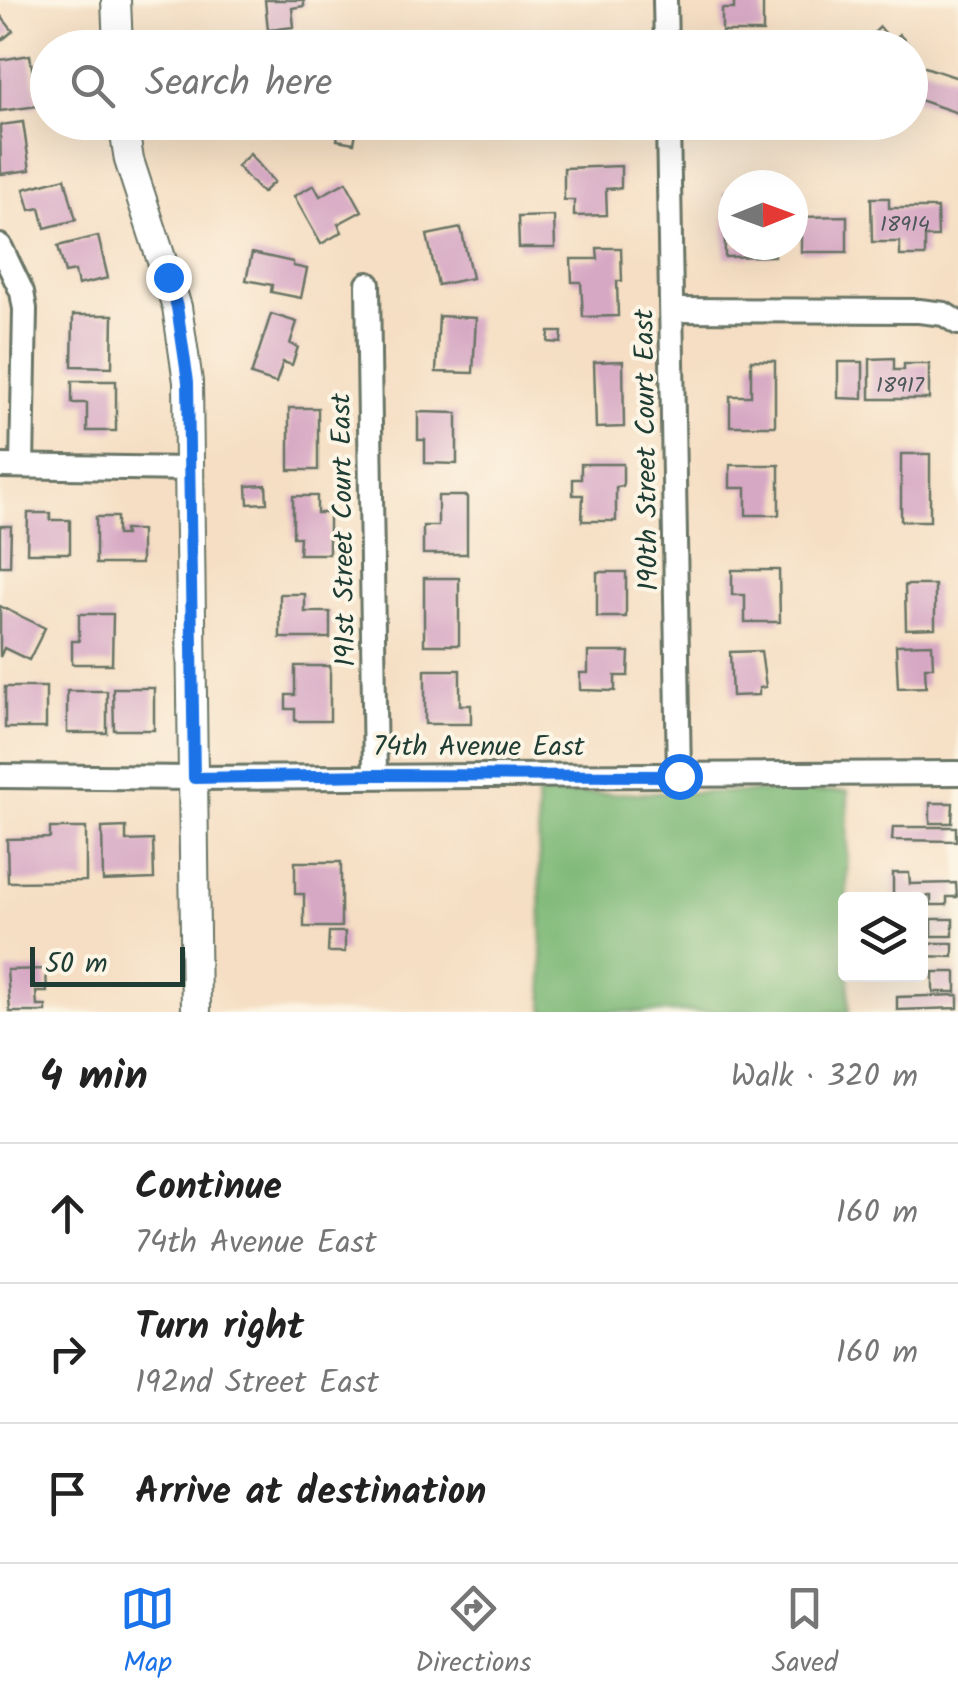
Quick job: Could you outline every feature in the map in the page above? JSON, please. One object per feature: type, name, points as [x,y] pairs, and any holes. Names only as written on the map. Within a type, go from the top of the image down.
[{"type":"street","points":[[116,0],[117,30]]},
{"type":"street","points":[[665,0],[666,30]]},
{"type":"street","points":[[126,140],[177,307],[188,382],[196,1012]]},
{"type":"street","name":"190th Street Court East","points":[[668,140],[679,776]]},
{"type":"street","points":[[0,246],[22,292],[25,309],[11,466],[190,469]]},
{"type":"street","name":"191st Street Court East","points":[[368,284],[375,775]]},
{"type":"street","points":[[673,310],[919,311],[944,314],[956,321]]},
{"type":"street","name":"74th Avenue East","points":[[0,776],[958,773]]},
{"type":"green space","points":[[848,791],[847,892],[838,892],[838,982],[849,982],[849,1012],[544,1012],[537,794]]},
{"type":"building","points":[[265,0],[304,0],[304,6],[292,8],[294,27],[268,30]]},
{"type":"building","points":[[734,0],[763,0],[763,30],[722,30],[722,9],[734,9]]},
{"type":"building","points":[[0,15],[13,31],[2,40],[0,38]]},
{"type":"building","points":[[30,55],[30,107],[0,111],[0,60]]},
{"type":"building","points":[[928,68],[958,78],[958,113],[928,103]]},
{"type":"building","points":[[23,122],[30,170],[1,174],[0,125]]},
{"type":"building","points":[[250,154],[274,182],[262,193],[237,166]]},
{"type":"building","points":[[621,166],[621,188],[606,189],[607,215],[574,216],[574,200],[564,200],[564,168]]},
{"type":"building","points":[[65,178],[76,220],[45,228],[40,208],[30,210],[24,189]]},
{"type":"building","points":[[346,182],[362,211],[338,224],[342,232],[321,244],[294,196],[314,185],[320,196]]},
{"type":"building","points":[[871,198],[889,198],[889,208],[937,208],[938,237],[925,237],[925,256],[900,256],[900,242],[872,242]]},
{"type":"building","points":[[554,216],[555,248],[519,248],[518,217]]},
{"type":"building","points":[[847,216],[847,252],[808,252],[808,217]]},
{"type":"building","points":[[461,228],[472,278],[438,285],[427,235]]},
{"type":"building","points":[[98,236],[108,278],[78,285],[75,271],[65,273],[58,246]]},
{"type":"building","points":[[597,248],[621,248],[618,316],[583,317],[581,282],[572,282],[571,259],[598,259]]},
{"type":"building","points":[[252,253],[307,269],[301,298],[271,292],[272,285],[246,280]]},
{"type":"building","points":[[271,314],[297,322],[290,344],[298,347],[292,365],[283,362],[276,383],[251,375]]},
{"type":"building","points":[[73,315],[113,315],[112,367],[72,366]]},
{"type":"building","points":[[439,316],[476,318],[473,373],[436,372]]},
{"type":"building","points":[[549,332],[562,332],[561,343],[548,342]]},
{"type":"building","points":[[894,358],[894,370],[904,370],[904,364],[929,364],[929,399],[870,399],[870,359]]},
{"type":"building","points":[[751,360],[775,361],[775,426],[730,426],[730,396],[751,396]]},
{"type":"building","points":[[623,361],[624,427],[596,428],[594,362]]},
{"type":"building","points":[[838,362],[863,362],[863,399],[838,398]]},
{"type":"building","points":[[72,381],[116,381],[116,431],[87,431],[87,403],[72,403]]},
{"type":"building","points":[[289,408],[318,408],[318,470],[289,470]]},
{"type":"building","points":[[418,412],[457,413],[457,464],[425,463],[425,440],[418,440]]},
{"type":"building","points":[[901,454],[930,454],[930,521],[901,521]]},
{"type":"building","points":[[581,464],[623,464],[623,486],[616,487],[616,521],[582,521],[583,495],[573,495],[573,479],[581,479]]},
{"type":"building","points":[[730,465],[779,465],[779,515],[746,515],[746,488],[730,488]]},
{"type":"building","points":[[266,485],[267,503],[248,504],[247,486]]},
{"type":"building","points":[[293,496],[317,496],[317,513],[329,513],[329,554],[299,554],[300,537],[293,537]]},
{"type":"building","points":[[438,496],[467,496],[467,554],[423,554],[423,526],[438,526]]},
{"type":"building","points":[[28,513],[50,513],[50,520],[70,520],[70,553],[27,553]]},
{"type":"building","points":[[96,517],[117,517],[117,535],[125,535],[124,530],[141,530],[141,564],[96,564]]},
{"type":"building","points":[[0,526],[11,526],[10,566],[0,566]]},
{"type":"building","points":[[732,570],[779,570],[780,622],[745,622],[745,595],[732,595]]},
{"type":"building","points":[[597,572],[626,572],[626,617],[597,617]]},
{"type":"building","points":[[424,578],[459,578],[459,645],[424,645]]},
{"type":"building","points":[[905,585],[935,585],[935,628],[906,629]]},
{"type":"building","points":[[280,594],[305,594],[305,612],[330,612],[330,638],[280,638]]},
{"type":"building","points":[[0,606],[45,628],[29,660],[4,648],[0,657]]},
{"type":"building","points":[[79,614],[113,614],[112,664],[72,664],[72,641],[79,641]]},
{"type":"building","points":[[932,644],[933,667],[925,667],[926,687],[898,688],[896,645]]},
{"type":"building","points":[[761,651],[766,687],[759,688],[759,695],[732,696],[730,652]]},
{"type":"building","points":[[588,652],[629,652],[628,676],[615,676],[615,691],[580,690],[580,673],[588,673]]},
{"type":"building","points":[[295,666],[330,666],[330,721],[295,721],[295,709],[286,709],[286,695],[295,695]]},
{"type":"building","points":[[425,670],[460,670],[460,705],[471,705],[471,724],[425,724]]},
{"type":"building","points":[[5,687],[46,687],[46,728],[5,728]]},
{"type":"building","points":[[113,688],[154,688],[154,730],[114,730]]},
{"type":"building","points":[[67,691],[107,691],[107,733],[67,733]]},
{"type":"building","points":[[930,803],[953,803],[952,823],[930,823]]},
{"type":"building","points":[[126,827],[126,841],[153,840],[154,879],[103,881],[102,828]]},
{"type":"building","points":[[893,827],[956,827],[956,841],[892,840]]},
{"type":"building","points":[[50,828],[86,828],[86,881],[8,882],[7,839],[50,838]]},
{"type":"building","points":[[295,862],[341,862],[341,927],[304,927],[304,894],[295,894]]},
{"type":"building","points":[[893,873],[909,873],[910,884],[956,883],[957,897],[947,897],[947,905],[931,905],[928,892],[893,892]]},
{"type":"building","points":[[932,919],[953,919],[953,936],[932,936]]},
{"type":"building","points":[[329,932],[345,932],[345,952],[328,952]]},
{"type":"building","points":[[928,943],[953,943],[953,957],[928,956]]},
{"type":"building","points":[[46,969],[47,992],[36,992],[37,1006],[46,1006],[46,1012],[10,1012],[7,970]]},
{"type":"building","points":[[933,972],[956,972],[956,992],[933,992]]},
{"type":"building","points":[[958,995],[958,1008],[897,1010],[897,997]]},
{"type":"route","points":[[168,277],[177,307],[188,382],[194,778],[679,776]]}]
